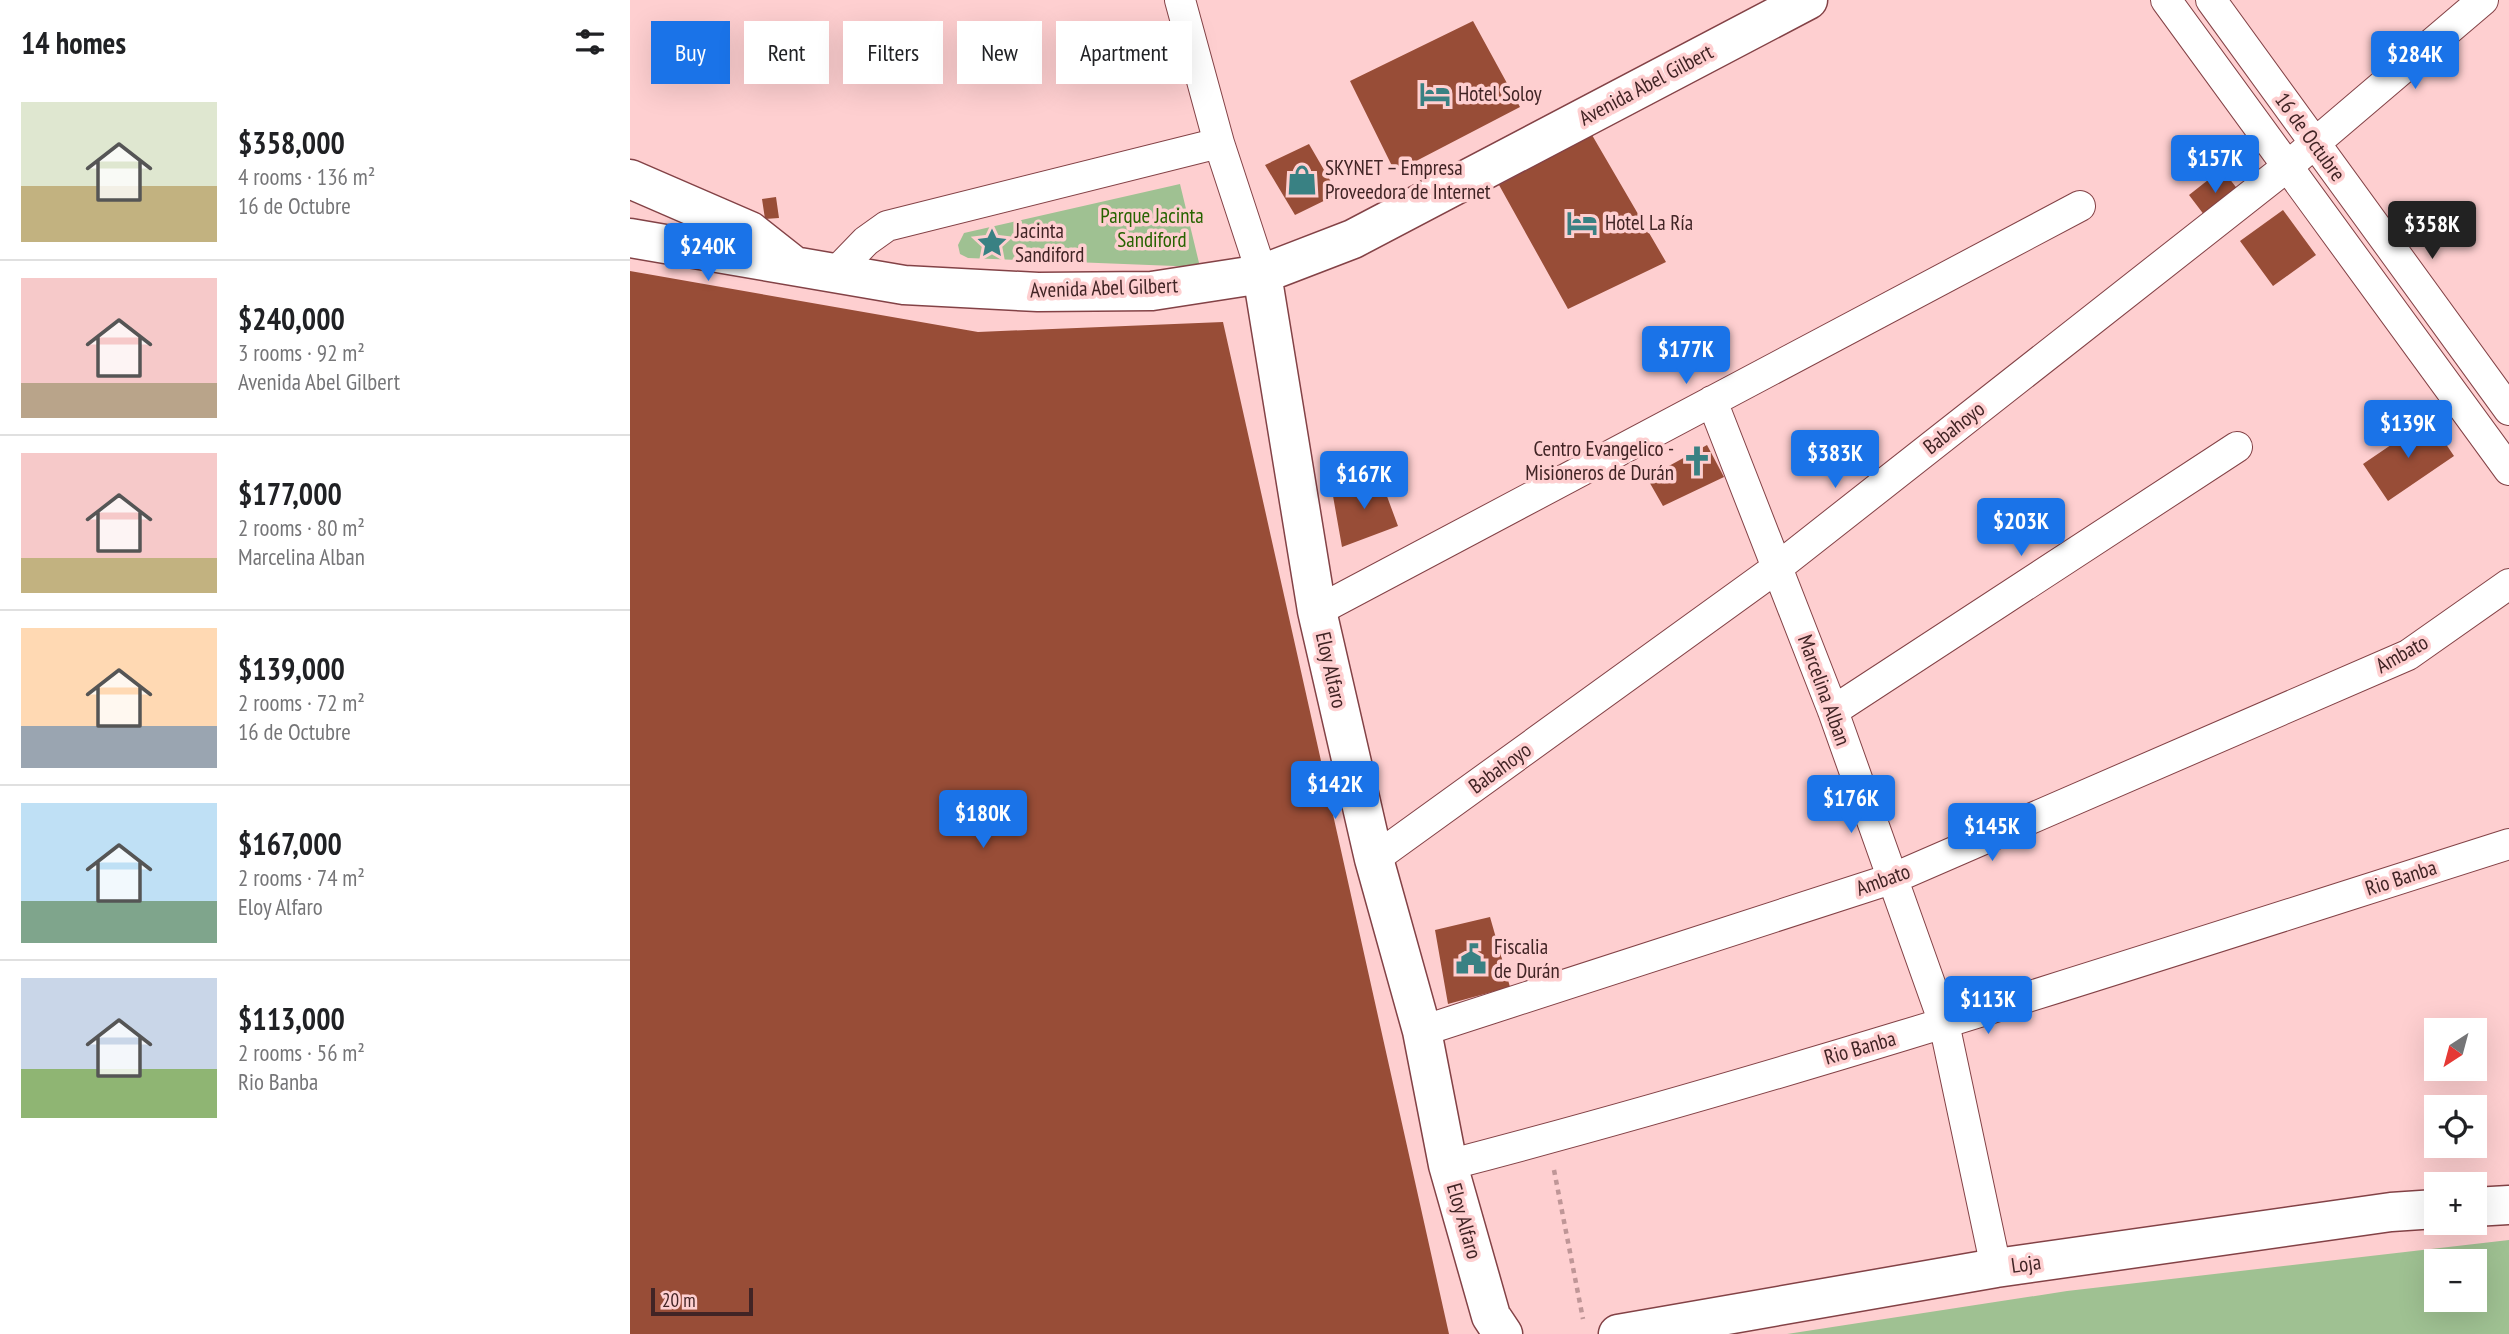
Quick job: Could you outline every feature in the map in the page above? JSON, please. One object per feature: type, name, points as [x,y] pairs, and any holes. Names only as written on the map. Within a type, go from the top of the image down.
[{"type":"street","name":"Eloy Alfaro","points":[[1180,0],[1219,143],[1262,274],[1317,611],[1374,859],[1422,1031],[1448,1165],[1491,1316],[1503,1334]]},
{"type":"street","name":"Avenida Abel Gilbert","points":[[630,238],[904,285],[1038,292],[1152,291],[1262,274],[1353,239],[1808,0]]},
{"type":"street","name":"16 de Octubre","points":[[2166,0],[2509,470]]},
{"type":"street","name":"16 de Octubre","points":[[2211,0],[2509,410]]},
{"type":"street","name":"Babahoyo","points":[[1374,859],[1778,567],[2288,166],[2483,0]]},
{"type":"street","points":[[835,273],[866,241],[887,226],[1219,143]]},
{"type":"street","points":[[630,165],[686,203]]},
{"type":"street","points":[[630,178],[750,231],[797,268]]},
{"type":"street","points":[[1317,611],[2080,206]]},
{"type":"street","name":"Marcelina Alban","points":[[1713,401],[1833,711],[1944,1023],[1996,1268]]},
{"type":"street","points":[[1833,711],[2237,447]]},
{"type":"street","name":"Ambato","points":[[1422,1031],[1894,878],[2408,656],[2509,584]]},
{"type":"street","name":"Rio Banba","points":[[1448,1165],[1548,1139],[1944,1023],[2509,844]]},
{"type":"street","points":[[2487,1206],[2509,1205]]},
{"type":"street","name":"Loja","points":[[1601,1328],[1996,1268],[2391,1212],[2424,1210]]},
{"type":"path","points":[[1548,1139],[1601,1328]]},
{"type":"green space","name":"Parque Jacinta Sandiford","points":[[1180,184],[1200,267],[968,258],[960,254],[958,245],[964,233]]},
{"type":"green space","points":[[2509,1240],[2509,1334],[1787,1334],[2067,1291],[2424,1250],[2424,1312],[2487,1312],[2487,1249],[2431,1249]]},
{"type":"building","name":"Hotel Soloy","points":[[1473,21],[1520,107],[1395,172],[1350,81]]},
{"type":"building","name":"Hotel La Ría","points":[[1592,135],[1666,262],[1568,309],[1499,185]]},
{"type":"building","name":"SKYNET – Empresa Proveedora de Internet","points":[[1309,144],[1338,194],[1295,215],[1265,165]]},
{"type":"building","points":[[2222,169],[2242,195],[2208,220],[2189,195]]},
{"type":"building","points":[[776,197],[779,218],[765,219],[762,199]]},
{"type":"building","points":[[2283,210],[2316,255],[2273,286],[2240,241]]},
{"type":"building","points":[[630,271],[978,332],[1223,322],[1449,1334],[630,1334]]},
{"type":"building","points":[[2429,419],[2454,456],[2388,501],[2363,464]]},
{"type":"building","name":"Centro Evangelico - Misioneros de Durán","points":[[1707,445],[1724,477],[1663,506],[1647,478]]},
{"type":"building","points":[[1378,472],[1398,526],[1342,547],[1333,496]]},
{"type":"building","name":"Fiscalia de Durán","points":[[1490,917],[1510,987],[1448,1004],[1435,930]]},
{"type":"place","name":"Hotel Soloy","points":[[1435,94]]},
{"type":"place","name":"SKYNET – Empresa Proveedora de Internet","points":[[1302,180]]},
{"type":"place","name":"Hotel La Ría","points":[[1582,223]]},
{"type":"place","name":"Jacinta Sandiford","points":[[992,243]]},
{"type":"place","name":"Centro Evangelico - Misioneros de Durán","points":[[1697,461]]},
{"type":"place","name":"Fiscalia de Durán","points":[[1471,959]]}]
